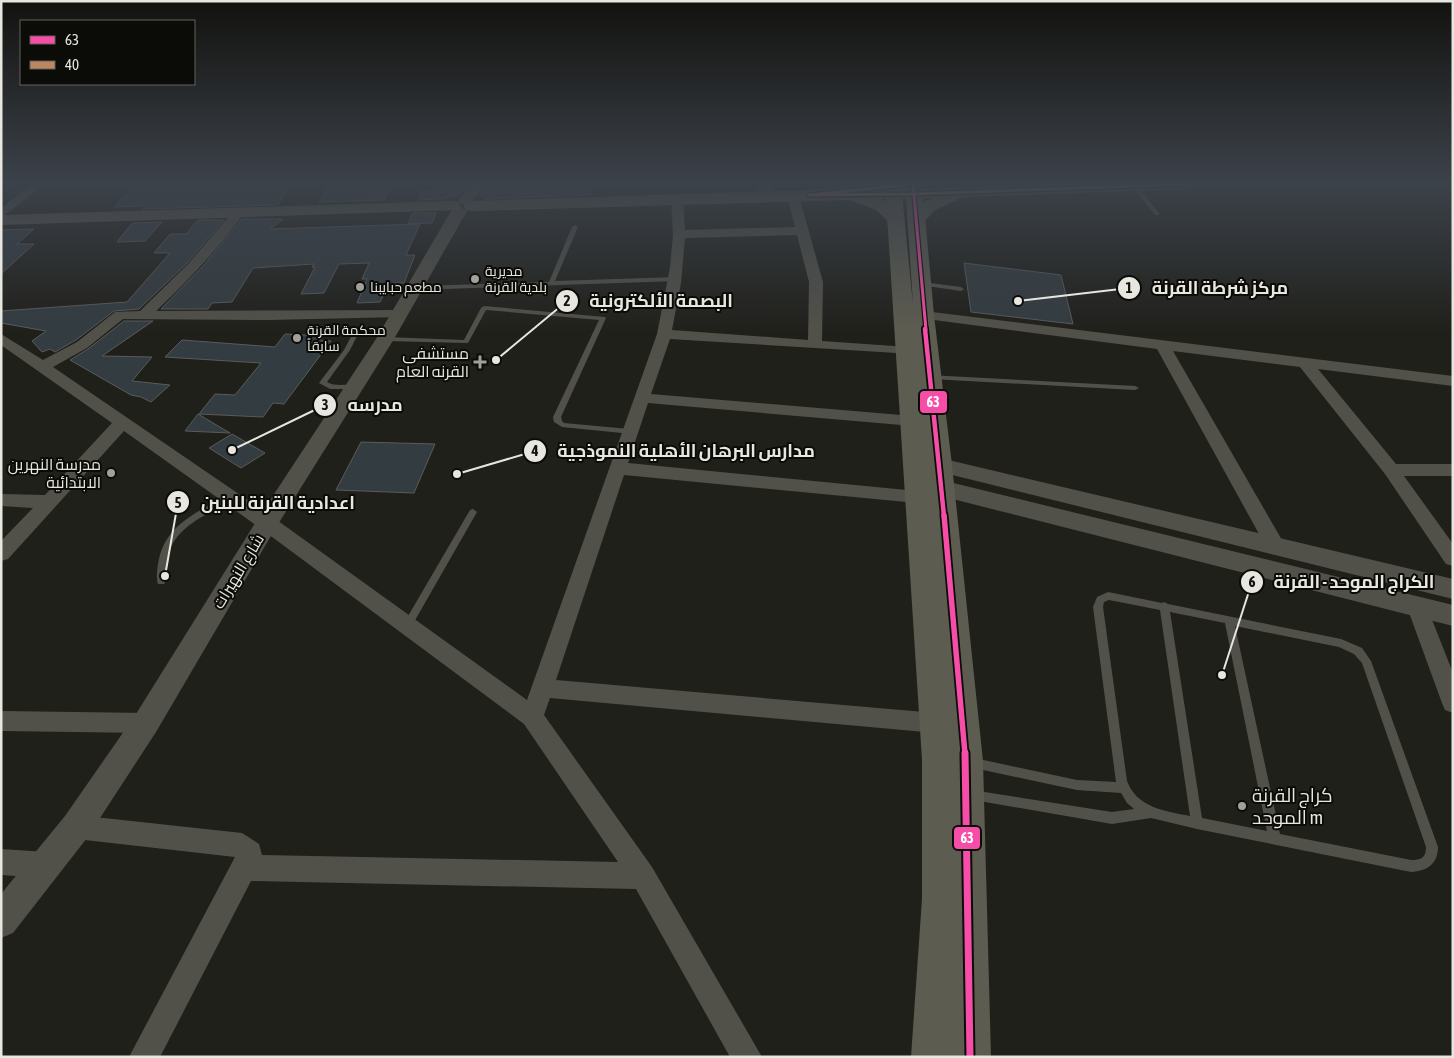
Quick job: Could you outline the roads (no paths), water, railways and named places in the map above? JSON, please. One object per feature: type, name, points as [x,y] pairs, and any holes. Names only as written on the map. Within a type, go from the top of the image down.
[{"type":"main road","points":[[906,233],[908,351],[913,421],[933,483],[966,762],[970,1057]]},
{"type":"main road","points":[[912,233],[922,284],[930,376],[933,483],[936,723],[941,899],[932,1057]]},
{"type":"street","points":[[144,315],[168,293],[223,233]]},
{"type":"street","name":"شارع النهيرات","points":[[1,921],[76,827],[146,723],[267,523],[401,313],[446,233]]},
{"type":"street","points":[[532,717],[616,468],[643,398],[664,334],[677,279],[681,234],[706,233]]},
{"type":"street","points":[[802,233],[816,282],[815,344]]},
{"type":"street","points":[[43,367],[82,346],[120,315],[269,316],[401,313]]},
{"type":"street","points":[[924,315],[1307,365],[1453,381]]},
{"type":"street","points":[[664,334],[908,351]]},
{"type":"street","points":[[1,338],[267,523],[532,717],[643,876],[747,1057]]},
{"type":"street","points":[[1163,346],[1276,547]]},
{"type":"street","points":[[1307,365],[1391,470],[1453,559]]},
{"type":"street","points":[[643,398],[913,421]]},
{"type":"street","points":[[1,554],[122,423]]},
{"type":"street","points":[[616,468],[933,483],[1276,547],[1453,589]]},
{"type":"street","points":[[1391,470],[1453,470]]},
{"type":"street","points":[[933,483],[1453,616]]},
{"type":"street","points":[[1,500],[48,502]]},
{"type":"street","points":[[1416,607],[1453,703]]},
{"type":"street","points":[[542,688],[936,723]]},
{"type":"street","points":[[1,721],[146,723]]},
{"type":"street","points":[[76,827],[228,843],[242,846],[250,853],[244,868],[144,1057]]},
{"type":"street","points":[[1,862],[46,864]]},
{"type":"street","points":[[244,868],[643,876]]},
{"type":"lane","points":[[551,283],[572,233]]},
{"type":"lane","points":[[415,288],[677,279]]},
{"type":"lane","points":[[922,284],[961,289]]},
{"type":"lane","points":[[385,339],[466,342],[484,308],[604,318],[557,417],[558,422],[629,432]]},
{"type":"lane","points":[[354,387],[330,386],[324,383],[347,350],[355,334]]},
{"type":"lane","points":[[930,376],[1136,388]]},
{"type":"lane","points":[[161,581],[166,548],[176,533],[194,519],[231,498]]},
{"type":"lane","points":[[407,626],[473,512]]},
{"type":"lane","points":[[967,794],[1112,818],[1149,813],[1411,866],[1426,864],[1432,854],[1363,656],[1346,645],[1114,596],[1103,597],[1099,603],[1123,788],[1134,802],[1149,813]]},
{"type":"lane","points":[[1164,606],[1197,823]]},
{"type":"lane","points":[[1228,620],[1275,838]]},
{"type":"lane","points":[[966,762],[1089,787],[1123,788]]},
{"type":"place","name":"مديرية بلدية القرنة","points":[[475,279]]},
{"type":"place","name":"مطعم حبايبنا","points":[[360,287]]},
{"type":"place","name":"مركز شرطة القرنة","points":[[1018,301]]},
{"type":"place","name":"محكمة القرنة سابقاً","points":[[297,338]]},
{"type":"place","name":"البصمة الألكترونية","points":[[496,360]]},
{"type":"place","name":"مستشفى القرنه العام","points":[[480,362]]},
{"type":"place","name":"مدرسه","points":[[232,450]]},
{"type":"place","name":"مدرسة النهرين الابتدائية","points":[[111,473]]},
{"type":"place","name":"مدارس البرهان الأهلية النموذجية","points":[[457,474]]},
{"type":"place","name":"اعدادية القرنة للبنين","points":[[165,576]]},
{"type":"place","name":"الكراج الموحد - القرنة","points":[[1222,675]]},
{"type":"place","name":"كراج القرنة الموحد m","points":[[1242,806]]}]
